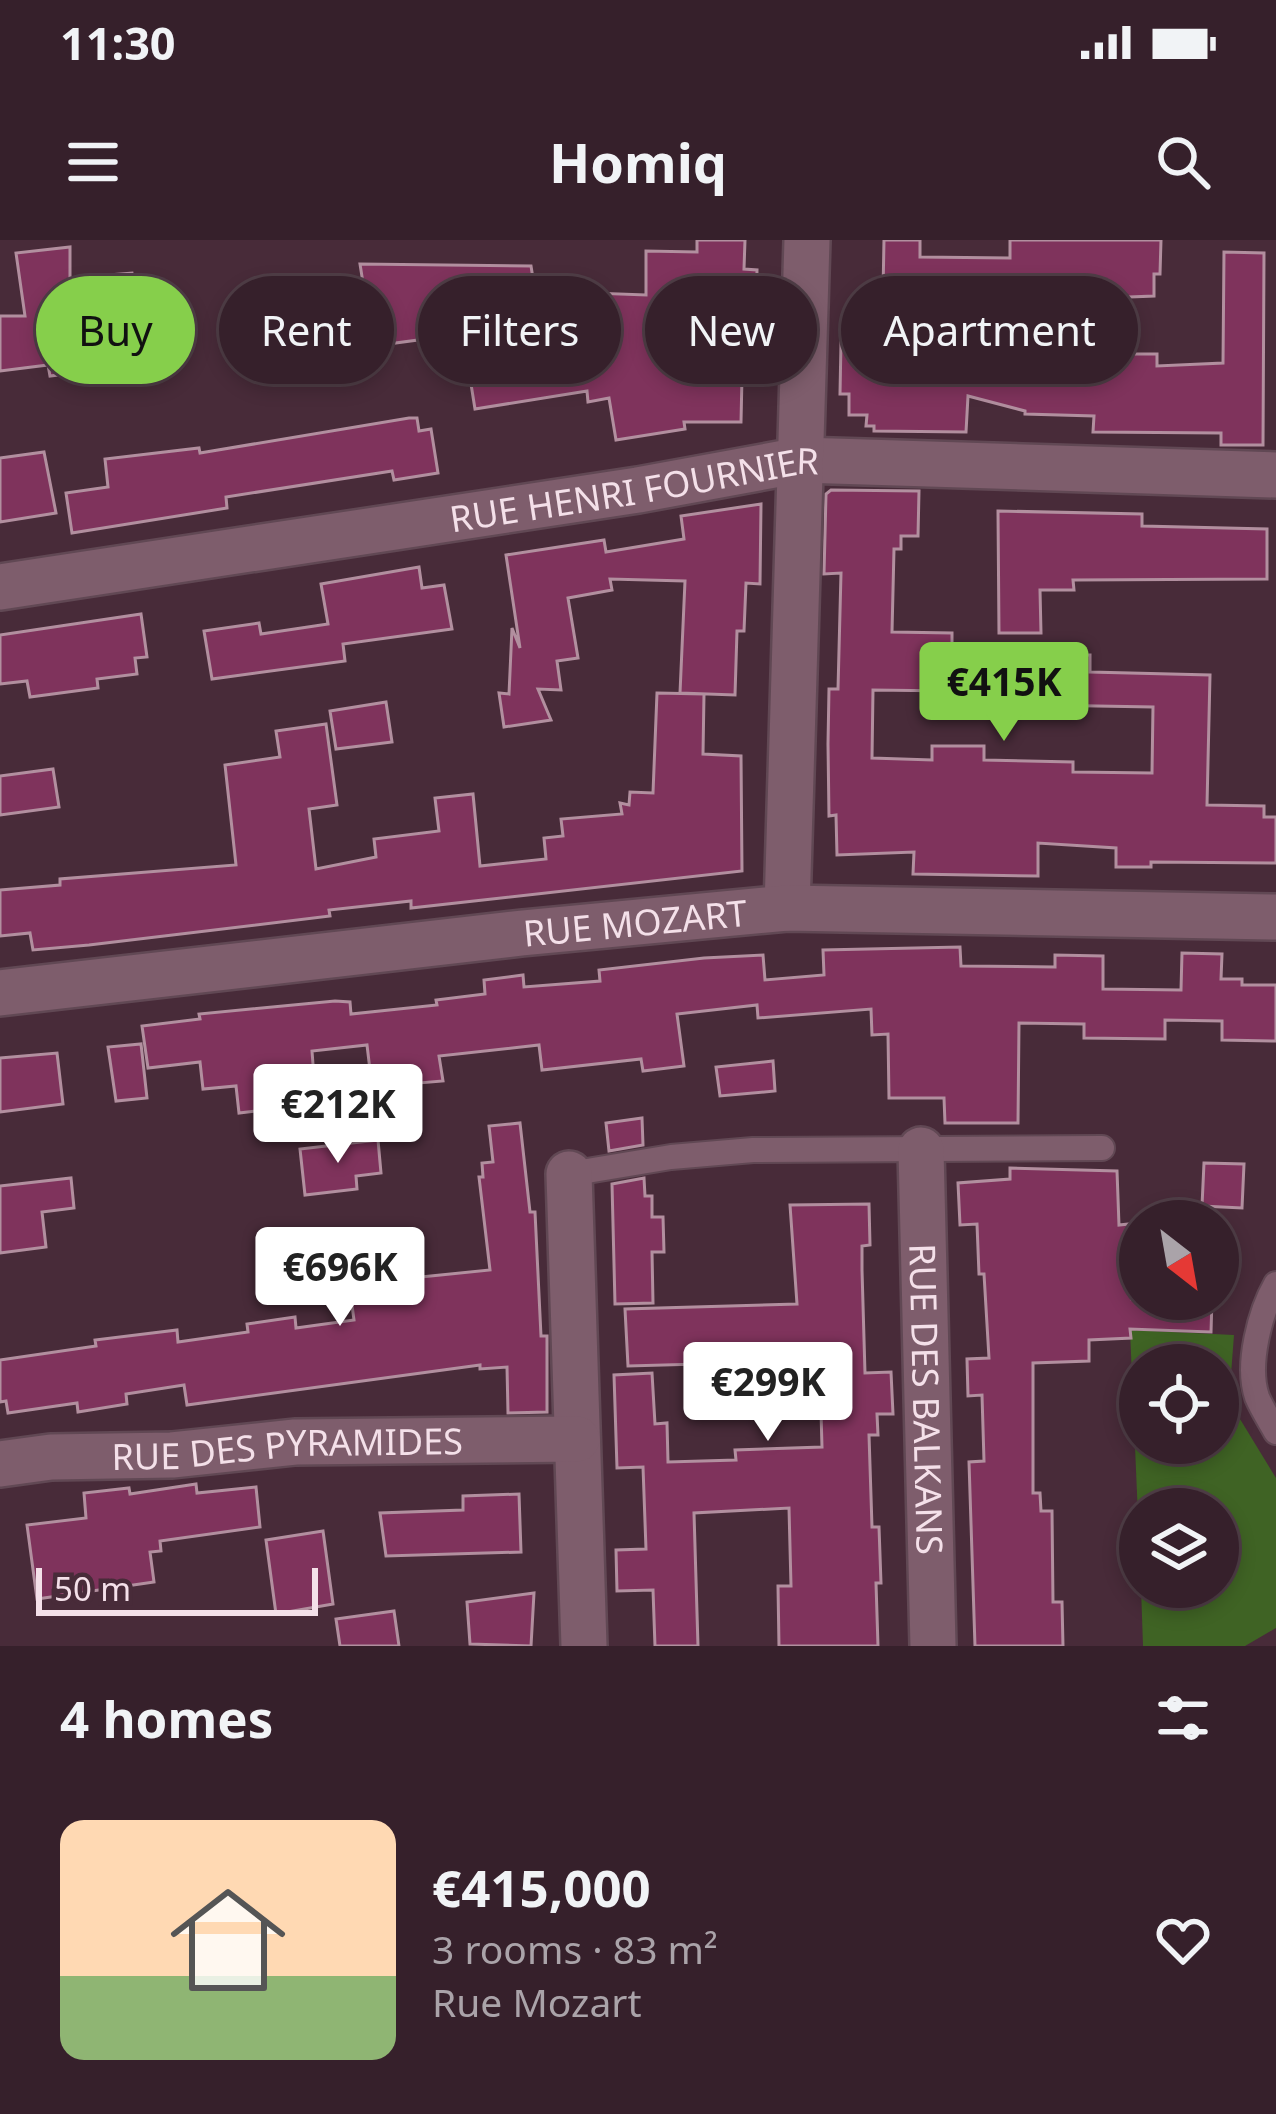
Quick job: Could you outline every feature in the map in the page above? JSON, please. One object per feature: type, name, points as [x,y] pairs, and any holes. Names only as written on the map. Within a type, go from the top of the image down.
[{"type":"street","points":[[787,908],[807,240]]},
{"type":"street","name":"RUE HENRI FOURNIER","points":[[0,587],[638,490],[801,460],[1276,475]]},
{"type":"street","name":"RUE MOZART","points":[[0,993],[522,933],[787,908],[1276,917]]},
{"type":"street","name":"RUE DES BALKANS","points":[[921,1150],[933,1646]]},
{"type":"street","points":[[569,1174],[584,1646]]},
{"type":"street","name":"RUE DES PYRAMIDES","points":[[0,1464],[51,1457],[172,1455],[295,1442],[577,1439]]},
{"type":"lane","points":[[569,1174],[671,1157],[753,1150],[1102,1148]]},
{"type":"lane","points":[[1276,1284],[1256,1345],[1254,1380],[1257,1397],[1276,1432]]},
{"type":"green space","points":[[1130,1330],[1234,1335],[1233,1344],[1131,1344]]},
{"type":"green space","points":[[1239,1417],[1276,1478],[1276,1628],[1245,1646],[1143,1646],[1142,1608],[1239,1608],[1239,1488],[1137,1488],[1136,1464],[1239,1464]]},
{"type":"building","points":[[697,240],[745,240],[744,269],[757,270],[757,276],[646,276],[646,251],[697,252]]},
{"type":"building","points":[[884,240],[920,240],[920,257],[1010,258],[1010,240],[1161,240],[1154,296],[1138,297],[1138,276],[883,276]]},
{"type":"building","points":[[70,247],[70,276],[36,276],[36,366],[0,371],[0,316],[25,316],[16,253]]},
{"type":"building","points":[[1224,252],[1264,253],[1263,445],[1221,445],[1221,433],[1093,432],[1094,416],[1025,414],[968,396],[966,432],[874,431],[874,426],[866,426],[867,415],[849,415],[849,394],[840,394],[841,342],[841,384],[1138,384],[1138,354],[1157,354],[1157,366],[1223,363]]},
{"type":"building","points":[[360,264],[531,266],[533,276],[418,276],[418,340],[394,343],[394,276],[362,276]]},
{"type":"building","points":[[621,294],[645,295],[645,384],[742,384],[741,422],[684,422],[685,429],[616,440],[609,398],[588,402],[587,391],[475,409],[471,384],[621,384]]},
{"type":"building","points":[[417,418],[419,431],[431,429],[438,473],[394,480],[392,471],[226,497],[227,508],[72,533],[66,493],[108,487],[105,459],[199,448],[200,453]]},
{"type":"building","points":[[44,452],[56,513],[0,522],[0,458]]},
{"type":"building","points":[[831,490],[919,491],[918,536],[901,536],[901,549],[894,549],[892,632],[952,633],[952,691],[873,690],[872,758],[932,760],[932,746],[984,746],[984,760],[1073,762],[1073,772],[1152,773],[1153,707],[1040,705],[1041,655],[1090,655],[1090,672],[1210,675],[1207,805],[1264,806],[1264,817],[1276,817],[1276,863],[1151,862],[1151,867],[1116,867],[1116,848],[1038,843],[1038,876],[913,874],[914,852],[837,855],[836,815],[829,816],[828,744],[829,689],[838,689],[841,573],[824,574],[826,494]]},
{"type":"building","points":[[761,504],[760,584],[746,583],[744,631],[737,631],[735,695],[680,693],[685,581],[610,579],[612,590],[568,598],[578,658],[557,661],[561,690],[538,689],[551,720],[504,727],[499,693],[509,694],[512,628],[520,648],[506,555],[604,540],[606,552],[684,539],[681,516]]},
{"type":"building","points":[[998,511],[1142,514],[1142,526],[1267,529],[1267,579],[1073,580],[1074,590],[1040,590],[1041,633],[999,633]]},
{"type":"building","points":[[419,567],[422,588],[444,585],[452,629],[343,644],[345,661],[212,679],[204,631],[259,623],[261,634],[328,624],[321,584]]},
{"type":"building","points":[[141,614],[147,657],[135,658],[137,674],[97,679],[98,688],[30,697],[27,681],[0,684],[0,635]]},
{"type":"building","points":[[657,693],[704,694],[703,754],[741,756],[742,871],[411,908],[411,901],[329,910],[330,916],[33,950],[30,933],[0,936],[0,890],[60,885],[60,879],[236,865],[225,765],[280,757],[276,731],[326,724],[337,805],[309,809],[316,869],[376,857],[374,839],[439,831],[435,798],[473,794],[480,866],[546,859],[544,838],[563,836],[561,819],[622,814],[620,803],[629,805],[630,792],[653,793]]},
{"type":"building","points":[[386,702],[392,742],[336,749],[330,711]]},
{"type":"building","points":[[53,769],[59,807],[0,815],[0,776]]},
{"type":"building","points":[[960,947],[961,966],[1055,967],[1055,955],[1103,956],[1103,989],[1181,990],[1182,953],[1222,954],[1221,979],[1242,979],[1242,985],[1276,985],[1276,1041],[1222,1040],[1222,1021],[1165,1020],[1165,1039],[1084,1038],[1084,1024],[1019,1023],[1018,1123],[945,1123],[944,1098],[889,1098],[888,1034],[872,1035],[871,1009],[758,1018],[757,1005],[677,1014],[684,1066],[643,1071],[641,1059],[542,1070],[539,1045],[439,1056],[443,1081],[372,1087],[367,1045],[312,1051],[316,1104],[239,1113],[236,1086],[203,1089],[200,1062],[148,1068],[142,1026],[200,1019],[199,1014],[335,1001],[350,1002],[351,1014],[437,1005],[436,1000],[485,994],[484,980],[523,975],[524,987],[600,981],[599,970],[704,958],[763,955],[765,980],[824,975],[823,950]]},
{"type":"building","points":[[141,1044],[147,1098],[116,1101],[108,1047]]},
{"type":"building","points":[[57,1053],[63,1104],[0,1112],[0,1058]]},
{"type":"building","points":[[773,1061],[775,1091],[720,1096],[716,1067]]},
{"type":"building","points":[[642,1118],[643,1145],[609,1151],[606,1123]]},
{"type":"building","points":[[520,1123],[530,1212],[535,1212],[541,1336],[547,1336],[547,1412],[508,1413],[507,1367],[480,1369],[480,1365],[187,1405],[184,1385],[126,1394],[127,1404],[78,1412],[77,1403],[8,1413],[6,1401],[0,1402],[0,1360],[96,1346],[95,1340],[177,1330],[178,1342],[248,1332],[247,1324],[295,1317],[296,1328],[354,1320],[346,1261],[378,1258],[381,1281],[490,1270],[479,1177],[483,1177],[482,1163],[493,1162],[489,1126]]},
{"type":"building","points":[[378,1140],[381,1173],[356,1176],[357,1189],[305,1195],[300,1149]]},
{"type":"building","points":[[1204,1163],[1244,1164],[1242,1208],[1239,1200],[1202,1200]]},
{"type":"building","points":[[1010,1168],[1117,1171],[1119,1320],[1211,1320],[1211,1332],[1130,1329],[1131,1338],[1089,1340],[1089,1361],[1033,1363],[1033,1493],[1040,1493],[1041,1511],[1052,1511],[1053,1602],[1062,1602],[1063,1646],[975,1646],[969,1462],[984,1461],[982,1395],[968,1396],[967,1359],[989,1358],[977,1224],[960,1225],[958,1183],[1010,1179]]},
{"type":"building","points":[[71,1178],[74,1208],[42,1212],[46,1247],[0,1253],[0,1186]]},
{"type":"building","points":[[644,1178],[645,1196],[652,1196],[652,1217],[663,1217],[664,1252],[652,1252],[653,1303],[615,1304],[612,1184]]},
{"type":"building","points":[[869,1204],[870,1245],[862,1246],[865,1373],[891,1372],[893,1414],[877,1414],[878,1435],[869,1435],[872,1527],[879,1527],[878,1646],[779,1646],[778,1586],[791,1586],[789,1508],[694,1513],[698,1646],[655,1646],[653,1590],[617,1591],[616,1550],[646,1549],[643,1467],[617,1468],[614,1375],[652,1373],[655,1424],[667,1423],[668,1462],[736,1460],[735,1450],[822,1447],[820,1378],[810,1378],[809,1361],[628,1366],[625,1309],[797,1304],[790,1205]]},
{"type":"building","points":[[196,1484],[197,1493],[256,1487],[260,1527],[160,1541],[161,1551],[150,1552],[154,1582],[37,1599],[27,1525],[86,1518],[84,1493],[129,1488],[130,1494]]},
{"type":"building","points":[[519,1494],[521,1552],[386,1556],[380,1513],[463,1510],[463,1496]]},
{"type":"building","points":[[323,1531],[333,1604],[276,1614],[266,1540]]},
{"type":"building","points":[[534,1593],[531,1646],[470,1644],[467,1602]]},
{"type":"building","points":[[394,1611],[399,1646],[340,1646],[336,1619]]}]
